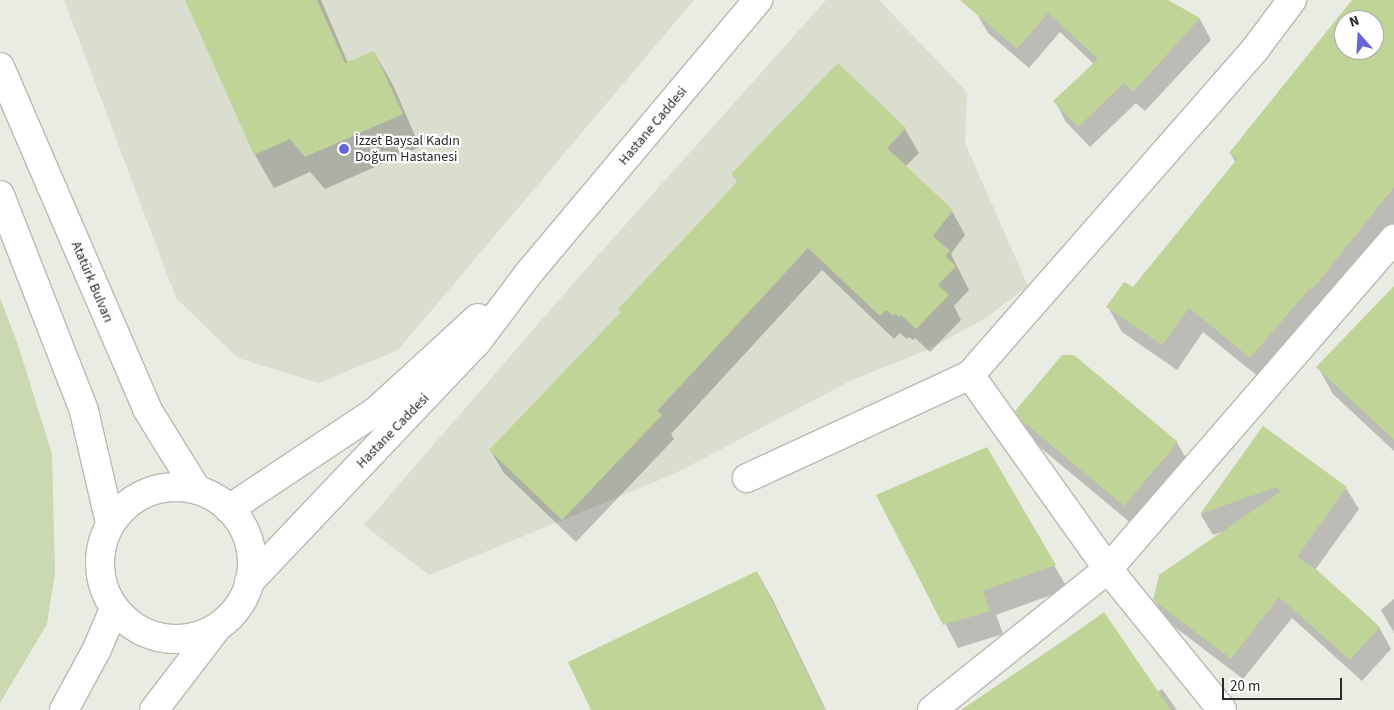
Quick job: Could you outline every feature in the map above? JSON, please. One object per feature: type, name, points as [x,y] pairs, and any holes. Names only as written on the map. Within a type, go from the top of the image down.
[{"type":"main road","name":"Hastane Caddesi","points":[[250,582],[477,342],[528,274],[758,0]]},
{"type":"main road","points":[[747,478],[970,375],[1256,48],[1292,0]]},
{"type":"main road","name":"Atatürk Bulvarı","points":[[0,67],[147,409],[197,490]]},
{"type":"main road","points":[[0,195],[55,331],[84,411],[110,523]]},
{"type":"main road","points":[[932,710],[1108,569],[1394,239]]},
{"type":"main road","name":"Hastane Caddesi","points":[[230,509],[376,411],[528,274]]},
{"type":"main road","points":[[970,375],[1108,569],[1222,710]]},
{"type":"main road","points":[[154,710],[217,628],[235,613],[247,593],[252,571],[251,548],[243,526],[230,509],[211,495],[197,490],[167,487],[145,493],[126,506],[110,523],[102,544],[99,566],[103,589],[114,609],[127,623],[144,633],[162,639],[181,640],[200,636],[217,628]]},
{"type":"main road","points":[[64,710],[97,649],[114,609]]},
{"type":"shaded area","name":"İzzet Baysal Kadın Doğum Hastanesi","points":[[64,0],[694,0],[398,350],[319,383],[238,358],[176,298]]},
{"type":"shaded area","points":[[826,0],[879,0],[967,92],[965,143],[1028,286],[986,318],[927,350],[850,381],[674,474],[429,575],[364,525],[584,271]]},
{"type":"green space","points":[[0,298],[18,345],[52,454],[55,573],[47,624],[0,703]]},
{"type":"building","points":[[185,0],[317,0],[345,63],[374,51],[403,114],[305,157],[290,139],[254,155]]},
{"type":"building","points":[[960,0],[1168,0],[1200,18],[1133,92],[1124,83],[1078,127],[1053,101],[1098,59],[1048,13],[1017,49]]},
{"type":"building","points":[[1352,0],[1394,0],[1394,187],[1312,290],[1310,288],[1250,358],[1189,308],[1162,345],[1106,307],[1124,282],[1133,287],[1237,159],[1229,153],[1334,22],[1334,60],[1384,60],[1384,10],[1344,10]]},
{"type":"building","points":[[838,63],[906,128],[887,148],[953,210],[933,236],[950,251],[945,256],[956,266],[938,285],[949,295],[916,329],[901,315],[899,317],[895,314],[893,316],[886,310],[880,316],[808,248],[657,411],[662,415],[562,520],[489,450],[621,312],[618,309],[738,181],[731,174]]},
{"type":"building","points":[[1394,286],[1394,440],[1316,367]]},
{"type":"building","points":[[1062,355],[1074,355],[1178,442],[1124,506],[1021,420],[1015,411]]},
{"type":"building","points":[[1263,426],[1347,487],[1297,557],[1317,570],[1380,627],[1350,660],[1279,597],[1231,659],[1153,600],[1159,575],[1280,492],[1277,487],[1200,514]]},
{"type":"building","points":[[987,447],[1056,565],[983,591],[990,611],[943,625],[876,495]]},
{"type":"building","points":[[757,571],[825,710],[591,710],[568,662]]},
{"type":"building","points":[[1104,612],[1171,710],[961,710],[1076,632]]},
{"type":"place","name":"İzzet Baysal Kadın Doğum Hastanesi","points":[[344,149]]}]
